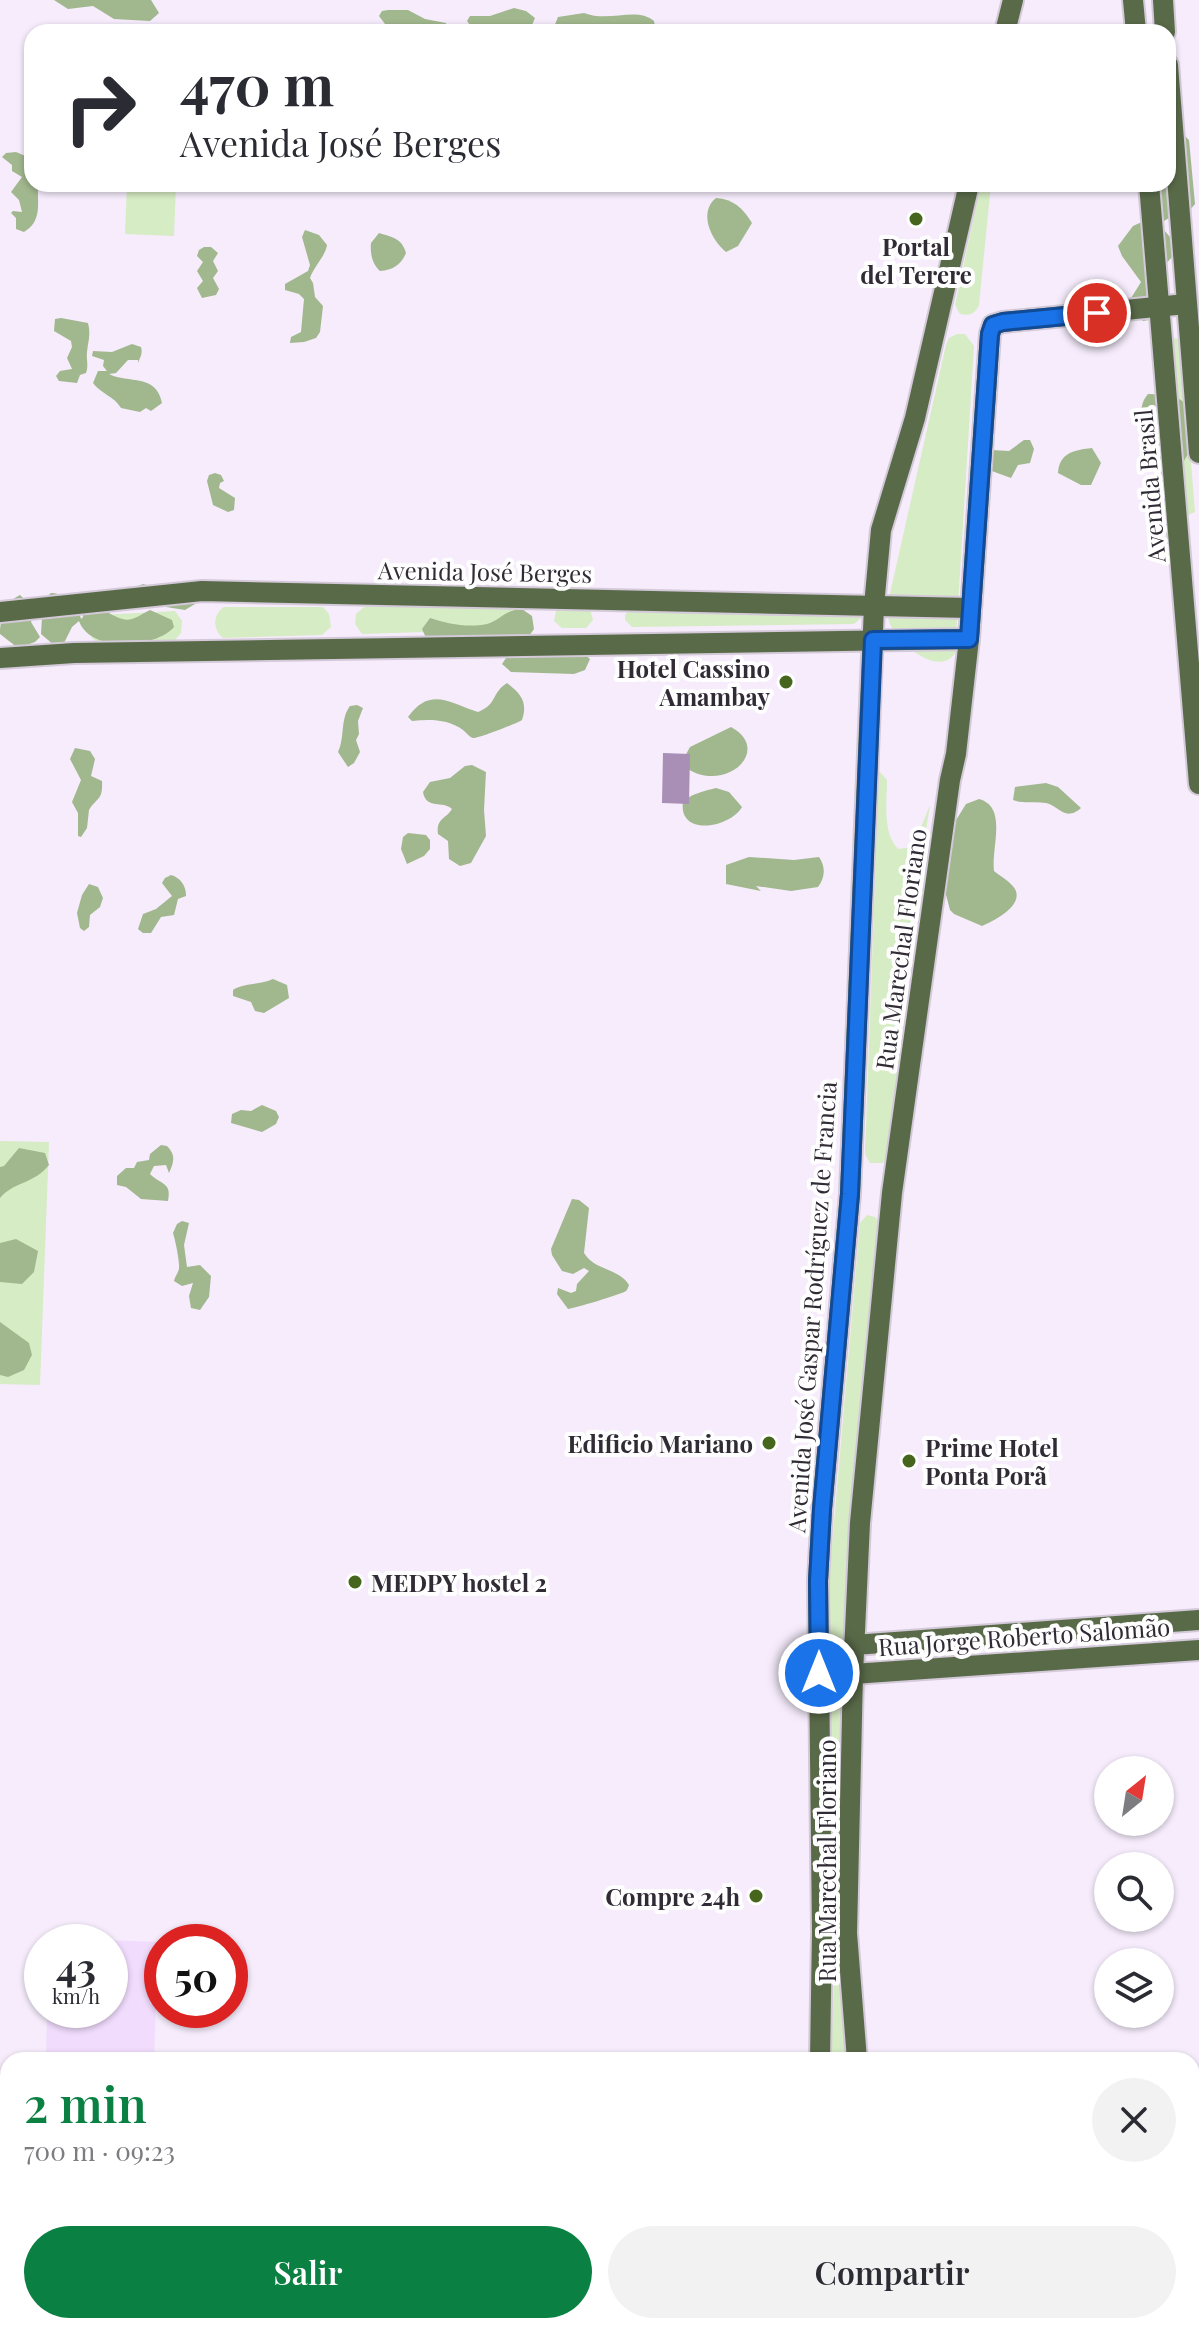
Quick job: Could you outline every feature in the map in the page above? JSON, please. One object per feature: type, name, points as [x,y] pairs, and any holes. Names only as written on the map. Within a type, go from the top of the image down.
[{"type":"main road","points":[[1007,24],[1013,0]]},
{"type":"main road","points":[[1133,0],[1135,24]]},
{"type":"main road","points":[[1163,0],[1164,24]]},
{"type":"main road","points":[[1176,171],[1199,453]]},
{"type":"main road","name":"Avenida José Gaspar Rodríguez de Francia","points":[[820,2052],[822,1932],[818,1581],[850,1194],[874,606],[881,530],[915,418],[967,192]]},
{"type":"main road","name":"Avenida Brasil","points":[[1150,192],[1199,784]]},
{"type":"main road","points":[[1160,307],[1186,304]]},
{"type":"main road","name":"Rua Marechal Floriano","points":[[856,2052],[847,1933],[860,1523],[892,1193],[956,754],[969,639],[990,334],[993,325],[1003,322],[1160,307]]},
{"type":"main road","name":"Avenida José Berges","points":[[0,612],[202,591],[970,608]]},
{"type":"main road","points":[[0,658],[74,653],[969,639]]},
{"type":"main road","name":"Rua Jorge Roberto Salomão","points":[[854,1645],[1199,1620]]},
{"type":"main road","points":[[1144,1624],[1146,1654]]},
{"type":"main road","points":[[999,1634],[1001,1665]]},
{"type":"main road","name":"Rua Jorge Roberto Salomão","points":[[853,1674],[1199,1650]]},
{"type":"shaded area","points":[[663,753],[690,754],[689,804],[662,803]]},
{"type":"shaded area","points":[[128,1941],[144,1941],[144,2028],[155,2028],[154,2052],[46,2052],[47,2028],[128,2028]]},
{"type":"green space","points":[[54,0],[151,0],[159,13],[150,21],[114,19],[93,6],[68,9]]},
{"type":"green space","points":[[514,8],[526,11],[535,18],[532,24],[469,24],[467,21],[470,16],[490,16]]},
{"type":"green space","points":[[408,10],[425,19],[446,24],[385,24],[379,16],[382,11]]},
{"type":"green space","points":[[584,13],[594,16],[639,15],[654,24],[555,24],[558,17]]},
{"type":"green space","points":[[1180,131],[1189,140],[1195,204],[1180,222],[1169,218],[1159,224],[1175,243],[1174,255],[1156,274],[1155,319],[1143,321],[1128,303],[1141,282],[1118,246],[1133,226],[1144,221],[1153,192],[1176,192],[1176,149]]},
{"type":"green space","points":[[6,153],[24,155],[24,192],[38,192],[37,217],[24,232],[16,229],[16,218],[11,213],[22,212],[19,200],[11,192],[22,177],[12,171],[12,165],[2,157]]},
{"type":"green space","points":[[127,192],[176,192],[174,236],[125,234]]},
{"type":"green space","points":[[979,192],[990,192],[979,305],[974,312],[963,315],[955,305]]},
{"type":"green space","points":[[716,198],[737,205],[752,223],[738,246],[726,252],[711,233],[707,218]]},
{"type":"green space","points":[[305,230],[319,235],[327,245],[310,278],[315,297],[323,306],[320,332],[316,338],[290,343],[291,337],[301,332],[304,299],[285,290],[285,284],[308,271],[310,265],[302,237]]},
{"type":"green space","points":[[379,233],[399,241],[406,253],[396,266],[380,271],[373,262],[371,251],[371,243]]},
{"type":"green space","points":[[204,247],[211,247],[218,253],[213,261],[218,271],[213,278],[219,289],[216,295],[202,298],[197,288],[203,281],[197,271],[203,262],[197,256]]},
{"type":"green space","points":[[55,319],[88,323],[87,370],[80,375],[77,383],[59,381],[56,376],[60,371],[72,369],[67,358],[71,341],[54,331]]},
{"type":"green space","points":[[965,334],[974,346],[955,653],[948,660],[939,662],[919,655],[901,640],[890,624],[888,608],[946,345],[949,338]]},
{"type":"green space","points":[[1175,338],[1181,340],[1195,512],[1188,515],[1173,341]]},
{"type":"green space","points":[[132,344],[141,347],[138,363],[138,360],[128,360],[116,373],[109,374],[154,387],[162,403],[151,411],[146,408],[140,412],[121,408],[93,383],[98,371],[107,371],[103,366],[104,360],[92,356],[93,351],[112,352]]},
{"type":"green space","points":[[1148,394],[1173,395],[1193,408],[1197,438],[1184,461],[1159,453],[1142,436],[1140,418]]},
{"type":"green space","points":[[1024,440],[1030,440],[1034,449],[1030,463],[1018,465],[1011,478],[989,470],[992,450],[1009,451]]},
{"type":"green space","points":[[1092,448],[1101,463],[1091,485],[1081,485],[1058,473],[1064,457]]},
{"type":"green space","points":[[209,475],[221,475],[224,481],[219,488],[235,498],[234,510],[228,512],[213,505],[207,481]]},
{"type":"green space","points":[[143,584],[193,597],[195,604],[185,610],[147,604],[134,609],[129,605],[111,607],[109,613],[122,619],[131,619],[150,610],[172,620],[174,627],[165,634],[139,643],[110,643],[96,639],[86,632],[79,621],[72,627],[63,645],[55,646],[41,634],[43,600],[51,593],[70,601],[81,619],[82,604],[88,592],[110,596]]},
{"type":"green space","points":[[20,595],[35,609],[31,622],[40,637],[18,648],[0,634],[4,612]]},
{"type":"green space","points":[[517,606],[524,614],[518,629],[362,634],[355,624],[356,614],[364,607]]},
{"type":"green space","points":[[224,607],[323,607],[329,614],[331,627],[322,635],[223,638],[215,622],[217,614]]},
{"type":"green space","points":[[561,607],[590,609],[593,620],[586,628],[562,628],[554,621],[556,611]]},
{"type":"green space","points":[[632,607],[861,615],[861,618],[854,624],[632,627],[625,620],[625,615]]},
{"type":"green space","points":[[522,609],[532,616],[534,629],[527,639],[427,640],[422,629],[430,618],[458,625],[480,625]]},
{"type":"green space","points":[[175,611],[182,621],[181,633],[174,641],[99,644],[91,637],[90,625],[99,615]]},
{"type":"green space","points":[[508,655],[585,655],[590,659],[585,670],[574,674],[511,672],[502,664]]},
{"type":"green space","points":[[507,683],[522,699],[522,720],[489,734],[473,738],[445,722],[412,721],[408,717],[432,699],[449,701],[478,712],[489,706]]},
{"type":"green space","points":[[350,706],[363,708],[356,740],[360,752],[348,767],[338,752],[347,711]]},
{"type":"green space","points":[[731,727],[743,736],[747,747],[746,757],[740,766],[717,776],[702,775],[688,769],[684,758],[690,747]]},
{"type":"green space","points":[[75,748],[90,751],[95,759],[91,776],[102,781],[100,796],[89,810],[87,828],[81,837],[78,836],[78,813],[72,802],[81,780],[70,759]]},
{"type":"green space","points":[[472,765],[486,772],[486,836],[471,863],[460,866],[449,859],[448,841],[438,834],[440,822],[452,809],[431,803],[423,792],[430,782],[450,778],[465,766]]},
{"type":"green space","points":[[879,771],[887,780],[887,825],[898,849],[913,847],[930,805],[892,1041],[901,1054],[887,1155],[883,1163],[870,1163],[865,1154]]},
{"type":"green space","points":[[1046,783],[1058,787],[1081,808],[1071,814],[1046,803],[1013,800],[1015,787]]},
{"type":"green space","points":[[716,788],[729,792],[742,807],[736,814],[717,824],[706,826],[688,820],[684,813],[685,799]]},
{"type":"green space","points":[[979,799],[988,803],[996,819],[994,871],[1013,886],[1017,895],[1012,907],[982,926],[954,914],[945,891],[945,866],[954,837],[953,825],[966,804]]},
{"type":"green space","points":[[408,833],[426,835],[430,840],[430,849],[424,856],[407,864],[401,849],[403,837]]},
{"type":"green space","points":[[749,857],[794,860],[819,857],[824,869],[823,876],[818,887],[791,891],[756,886],[761,891],[726,884],[726,865]]},
{"type":"green space","points":[[171,875],[182,883],[186,896],[178,899],[174,915],[161,917],[151,933],[143,933],[138,929],[143,914],[156,909],[172,896],[162,883]]},
{"type":"green space","points":[[89,884],[98,887],[103,898],[100,907],[90,915],[89,927],[84,931],[80,928],[77,913]]},
{"type":"green space","points":[[273,979],[287,985],[289,998],[264,1013],[255,1011],[251,1002],[233,996],[233,990],[237,988]]},
{"type":"green space","points":[[262,1105],[276,1111],[279,1117],[276,1124],[262,1132],[231,1123],[232,1114],[241,1110],[251,1111]]},
{"type":"green space","points":[[0,1141],[49,1142],[40,1385],[0,1384]]},
{"type":"green space","points":[[161,1145],[172,1152],[171,1169],[169,1173],[166,1165],[154,1166],[150,1174],[167,1187],[168,1201],[141,1199],[126,1187],[117,1185],[117,1176],[126,1168],[134,1168],[137,1162],[149,1160],[150,1154]]},
{"type":"green space","points":[[19,1148],[45,1153],[49,1165],[37,1176],[0,1198],[0,1167]]},
{"type":"green space","points":[[572,1199],[589,1208],[584,1253],[594,1263],[625,1279],[629,1285],[623,1293],[568,1309],[557,1294],[558,1288],[571,1293],[576,1291],[577,1284],[589,1271],[584,1268],[573,1274],[562,1271],[552,1255],[551,1249]]},
{"type":"green space","points":[[867,1215],[875,1217],[880,1223],[859,1413],[844,1648],[839,1654],[829,1650],[829,1580],[860,1223]]},
{"type":"green space","points":[[182,1221],[189,1223],[184,1245],[187,1267],[200,1265],[211,1276],[209,1297],[200,1310],[191,1308],[189,1296],[193,1283],[182,1286],[174,1281],[179,1265],[173,1233]]},
{"type":"green space","points":[[16,1239],[38,1251],[34,1272],[22,1284],[0,1282],[0,1243]]},
{"type":"green space","points":[[0,1322],[29,1343],[32,1355],[24,1370],[8,1377],[0,1375]]},
{"type":"green space","points":[[833,1693],[841,1698],[835,1918],[832,1916]]},
{"type":"green space","points":[[835,1954],[839,1955],[847,2052],[831,2052]]},
{"type":"place","name":"Portal del Terere","points":[[916,219]]},
{"type":"place","name":"Hotel Cassino Amambay","points":[[786,682]]},
{"type":"place","name":"Edificio Mariano","points":[[769,1443]]},
{"type":"place","name":"Prime Hotel Ponta Porã","points":[[909,1461]]},
{"type":"place","name":"MEDPY hostel 2","points":[[355,1582]]},
{"type":"place","name":"Compre 24h","points":[[756,1896]]},
{"type":"route","points":[[819,1673],[818,1581],[822,1509],[850,1194],[873,640],[969,639],[993,325],[1097,313]]}]
